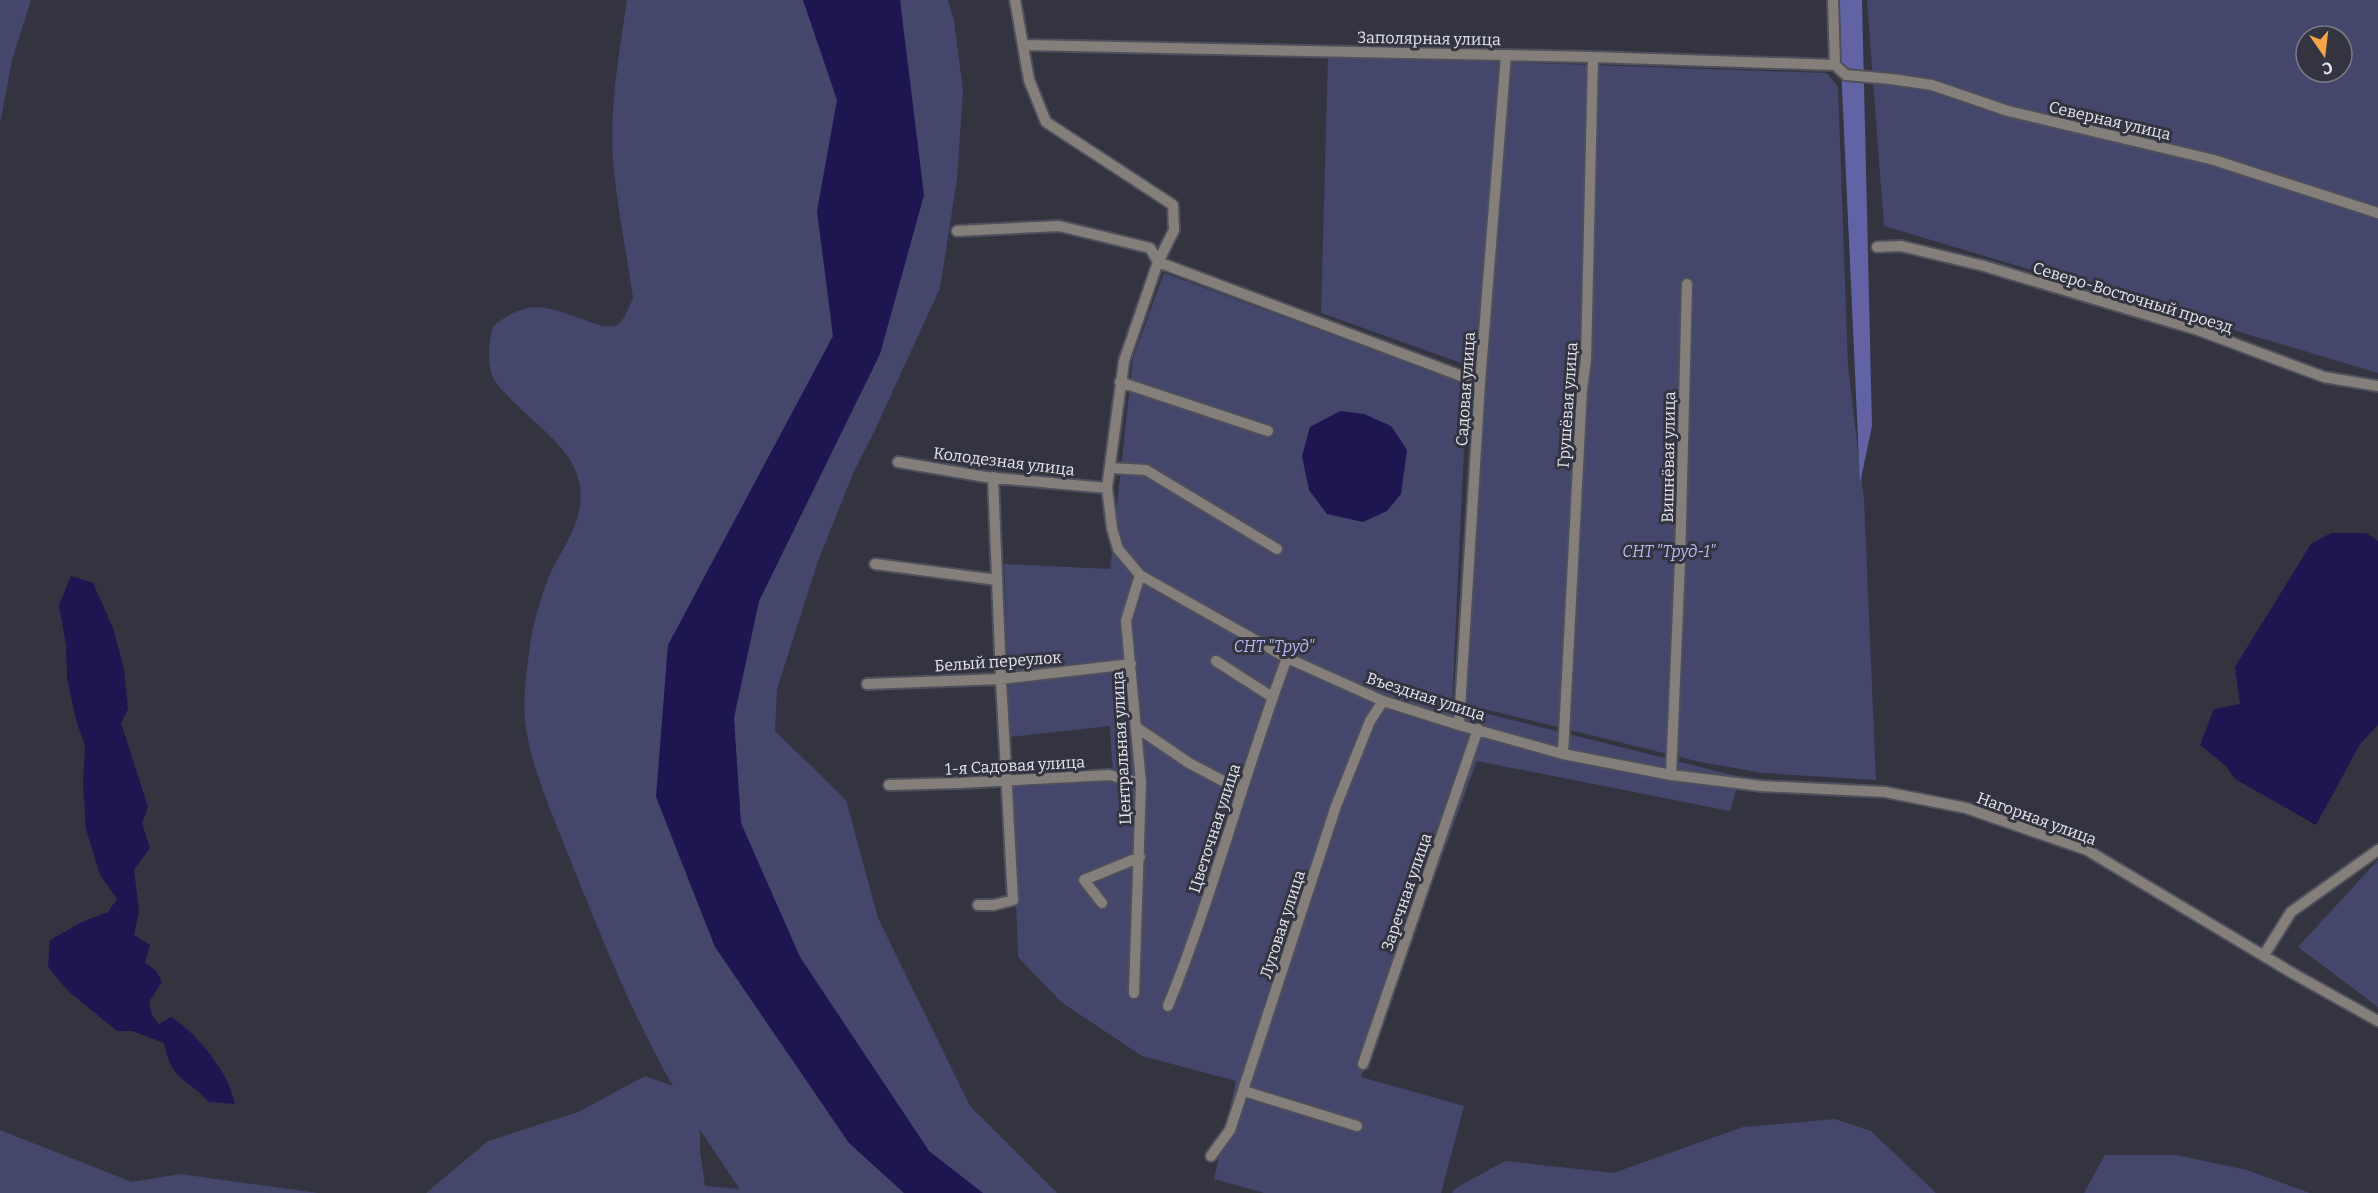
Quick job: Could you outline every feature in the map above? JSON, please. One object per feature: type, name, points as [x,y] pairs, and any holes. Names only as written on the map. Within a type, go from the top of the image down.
[{"type":"street","points":[[1015,0],[1024,45]]},
{"type":"street","points":[[1833,0],[1835,65]]},
{"type":"street","name":"Заполярная улица","points":[[1024,45],[1593,57],[1835,65]]},
{"type":"street","name":"Въездная улица","points":[[1024,45],[1029,80],[1046,122],[1173,204],[1174,230],[1158,262],[1124,361],[1107,488],[1112,528],[1118,549],[1140,575],[1287,658],[1383,701],[1563,754],[1671,775],[1714,780]]},
{"type":"street","name":"Садовая улица","points":[[1459,725],[1480,383],[1506,55]]},
{"type":"street","name":"Грушёвая улица","points":[[1563,754],[1582,389],[1586,360],[1593,57]]},
{"type":"street","name":"Северная улица","points":[[1835,65],[1846,75],[1932,85],[2008,111],[2214,160],[2378,213]]},
{"type":"street","points":[[957,231],[1059,226],[1150,248],[1158,262],[1480,383]]},
{"type":"street","name":"Северо-Восточный проезд","points":[[1877,247],[1901,246],[1984,266],[2198,330],[2324,377],[2378,386]]},
{"type":"street","name":"Вишнёвая улица","points":[[1671,775],[1680,562],[1687,284]]},
{"type":"street","points":[[1120,382],[1268,431]]},
{"type":"street","name":"Колодезная улица","points":[[898,462],[993,477],[1107,488]]},
{"type":"street","points":[[1111,468],[1146,470],[1277,549]]},
{"type":"street","points":[[978,905],[994,905],[1013,900],[993,477]]},
{"type":"street","points":[[875,564],[997,580]]},
{"type":"street","name":"Центральная улица","points":[[1134,993],[1141,783],[1126,621],[1140,575]]},
{"type":"street","name":"Цветочная улица","points":[[1168,1006],[1192,947],[1272,697],[1287,658]]},
{"type":"street","points":[[1216,661],[1272,697]]},
{"type":"street","name":"Белый переулок","points":[[867,684],[1001,679],[1131,664]]},
{"type":"street","name":"Луговая улица","points":[[1211,1156],[1230,1130],[1336,806],[1370,721],[1383,701]]},
{"type":"street","points":[[1136,727],[1189,763],[1242,791]]},
{"type":"street","name":"Заречная улица","points":[[1363,1064],[1478,729]]},
{"type":"street","name":"1-я Садовая улица","points":[[889,785],[1109,775],[1141,783]]},
{"type":"street","name":"Нагорная улица","points":[[1714,780],[1761,786],[1885,792],[1966,808],[2087,850],[2378,1021]]},
{"type":"street","points":[[2264,955],[2291,912],[2378,850]]},
{"type":"street","points":[[1102,903],[1084,880],[1140,857]]},
{"type":"street","points":[[1244,1091],[1357,1126]]},
{"type":"green space","points":[[0,0],[31,0],[12,60],[0,124]]},
{"type":"green space","points":[[627,0],[948,0],[954,21],[963,90],[957,179],[940,288],[854,471],[818,561],[777,689],[775,731],[846,800],[878,918],[970,1106],[1057,1193],[426,1193],[488,1141],[578,1112],[645,1076],[673,1086],[631,1003],[593,917],[543,792],[532,757],[525,721],[526,683],[533,628],[548,579],[576,524],[581,500],[577,473],[562,449],[494,380],[489,360],[493,326],[517,311],[538,307],[548,308],[596,324],[613,326],[624,318],[633,298],[614,170],[612,128],[615,85]],"holes":[[[700,1130],[739,1188],[705,1186],[700,1151]]]},
{"type":"green space","points":[[1867,0],[2378,0],[2378,373],[1884,226]]},
{"type":"green space","name":"СНТ \"Труд-1\"","points":[[1328,56],[1827,73],[1838,87],[1848,366],[1864,500],[1876,780],[1763,773],[1700,762],[1464,704],[1481,370],[1321,313]]},
{"type":"green space","name":"СНТ \"Труд\"","points":[[1164,273],[1467,384],[1452,705],[1740,777],[1730,811],[1477,761],[1361,1077],[1464,1106],[1441,1193],[1264,1193],[1214,1179],[1236,1081],[1142,1056],[1061,1002],[1018,957],[1012,785],[1113,777],[1110,726],[1010,737],[1004,564],[1110,569],[1133,358]]},
{"type":"green space","points":[[2378,860],[2378,1007],[2298,947]]},
{"type":"green space","points":[[1835,1119],[1871,1131],[1936,1193],[1452,1193],[1454,1189],[1505,1161],[1613,1173],[1743,1127]]},
{"type":"green space","points":[[0,1130],[132,1182],[180,1174],[318,1193],[0,1193]]},
{"type":"green space","points":[[2105,1155],[2176,1155],[2247,1170],[2310,1193],[2084,1193]]},
{"type":"shaded area","points":[[803,0],[900,0],[924,195],[880,354],[759,601],[734,718],[741,823],[800,957],[929,1151],[983,1193],[904,1193],[849,1143],[715,947],[656,797],[668,645],[833,336],[817,211],[837,100]]},
{"type":"shaded area","points":[[1838,0],[1862,0],[1872,426],[1860,483]]},
{"type":"shaded area","points":[[1340,411],[1364,414],[1391,426],[1407,450],[1401,494],[1387,511],[1363,522],[1327,514],[1309,490],[1302,456],[1310,427]]},
{"type":"shaded area","points":[[2331,533],[2366,533],[2378,541],[2378,725],[2360,744],[2316,825],[2235,779],[2226,766],[2200,745],[2214,709],[2240,704],[2235,667],[2311,544]]},
{"type":"shaded area","points":[[71,576],[93,583],[113,628],[124,669],[128,709],[121,723],[148,807],[142,823],[150,848],[134,870],[139,912],[134,935],[150,945],[145,962],[157,972],[162,982],[149,1002],[152,1015],[159,1024],[171,1017],[201,1044],[227,1080],[235,1104],[209,1102],[175,1072],[167,1056],[164,1043],[133,1031],[117,1031],[68,991],[48,967],[50,940],[82,922],[108,912],[117,899],[100,875],[86,829],[83,784],[85,746],[76,720],[67,678],[66,645],[59,605]]}]
